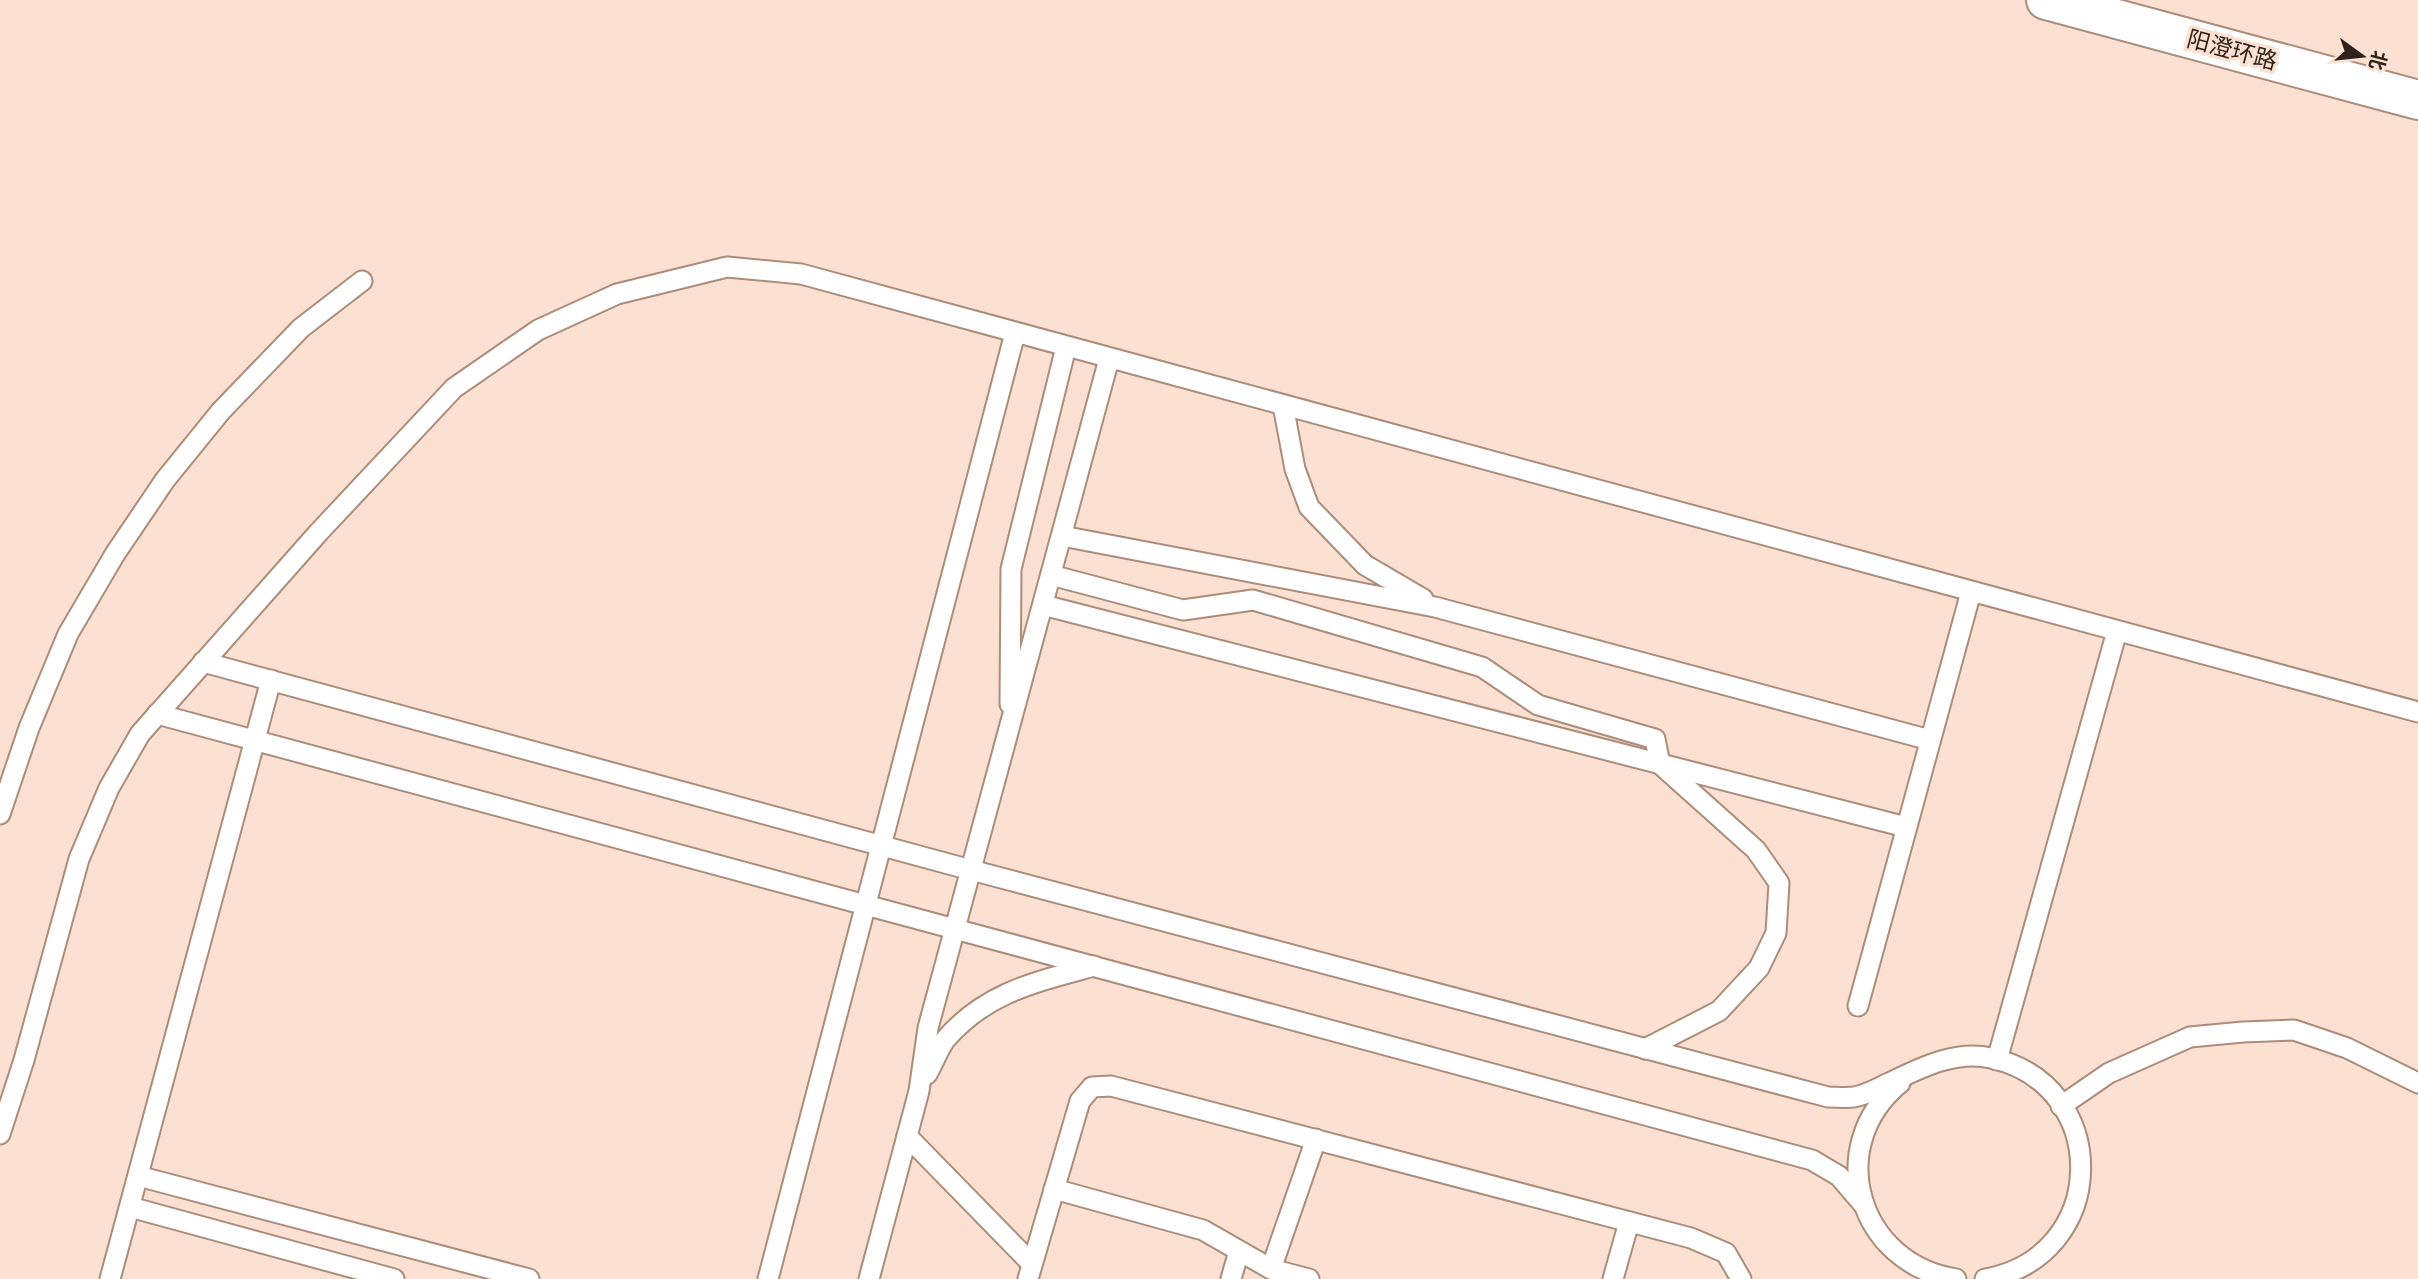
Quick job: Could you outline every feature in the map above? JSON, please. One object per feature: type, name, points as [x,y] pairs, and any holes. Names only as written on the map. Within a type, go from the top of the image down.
[{"type":"main road","name":"阳澄环路","points":[[2046,0],[2418,100]]},
{"type":"lane","points":[[0,1134],[24,1060],[79,859],[108,788],[140,734],[319,532],[454,388],[538,330],[617,294],[727,267],[801,274],[2418,712]]},
{"type":"lane","points":[[0,814],[29,728],[68,634],[115,554],[165,480],[221,411],[302,328],[362,281]]},
{"type":"lane","points":[[768,1279],[1016,333]]},
{"type":"lane","points":[[1009,733],[1011,569],[1066,347]]},
{"type":"lane","points":[[869,1279],[919,1091],[928,1028],[1109,359]]},
{"type":"lane","points":[[1283,405],[1295,469],[1309,507],[1365,565],[1436,607]]},
{"type":"lane","points":[[1062,536],[1436,607],[1930,740]]},
{"type":"lane","points":[[1051,575],[1183,610],[1253,600],[1482,667],[1538,705],[1655,739],[1660,764],[1756,850],[1779,883],[1776,933],[1759,968],[1719,1011],[1646,1049]]},
{"type":"lane","points":[[1858,1006],[1971,592]]},
{"type":"lane","points":[[1043,605],[1906,827]]},
{"type":"lane","points":[[1997,1060],[2117,631]]},
{"type":"lane","points":[[203,662],[971,870],[1828,1097],[1856,1097],[1950,1058],[1997,1060],[2025,1070],[2055,1095],[2074,1127],[2082,1165],[2077,1201],[2062,1233],[2038,1258],[2006,1275],[1985,1279]]},
{"type":"lane","points":[[110,1279],[271,680]]},
{"type":"lane","points":[[157,714],[1812,1160],[1839,1176],[1863,1204],[1879,1235],[1904,1261],[1936,1276],[1952,1279]]},
{"type":"lane","points":[[919,1091],[944,1042],[982,1006],[1020,987],[1094,966]]},
{"type":"lane","points":[[2061,1106],[2109,1073],[2190,1037],[2243,1032],[2294,1030],[2347,1048],[2418,1083]]},
{"type":"lane","points":[[1863,1204],[1858,1166],[1865,1128],[1885,1095],[1914,1071]]},
{"type":"lane","points":[[1030,1272],[1080,1101],[1091,1087],[1111,1087],[1691,1238],[1726,1253],[1741,1279]]},
{"type":"lane","points":[[907,1136],[1030,1272]]},
{"type":"lane","points":[[1270,1269],[1315,1139]]},
{"type":"lane","points":[[138,1177],[529,1279]]},
{"type":"lane","points":[[1054,1189],[1203,1230],[1270,1269],[1308,1279]]},
{"type":"lane","points":[[130,1208],[394,1279]]},
{"type":"lane","points":[[1613,1279],[1629,1222]]},
{"type":"lane","points":[[1231,1279],[1239,1251]]}]
